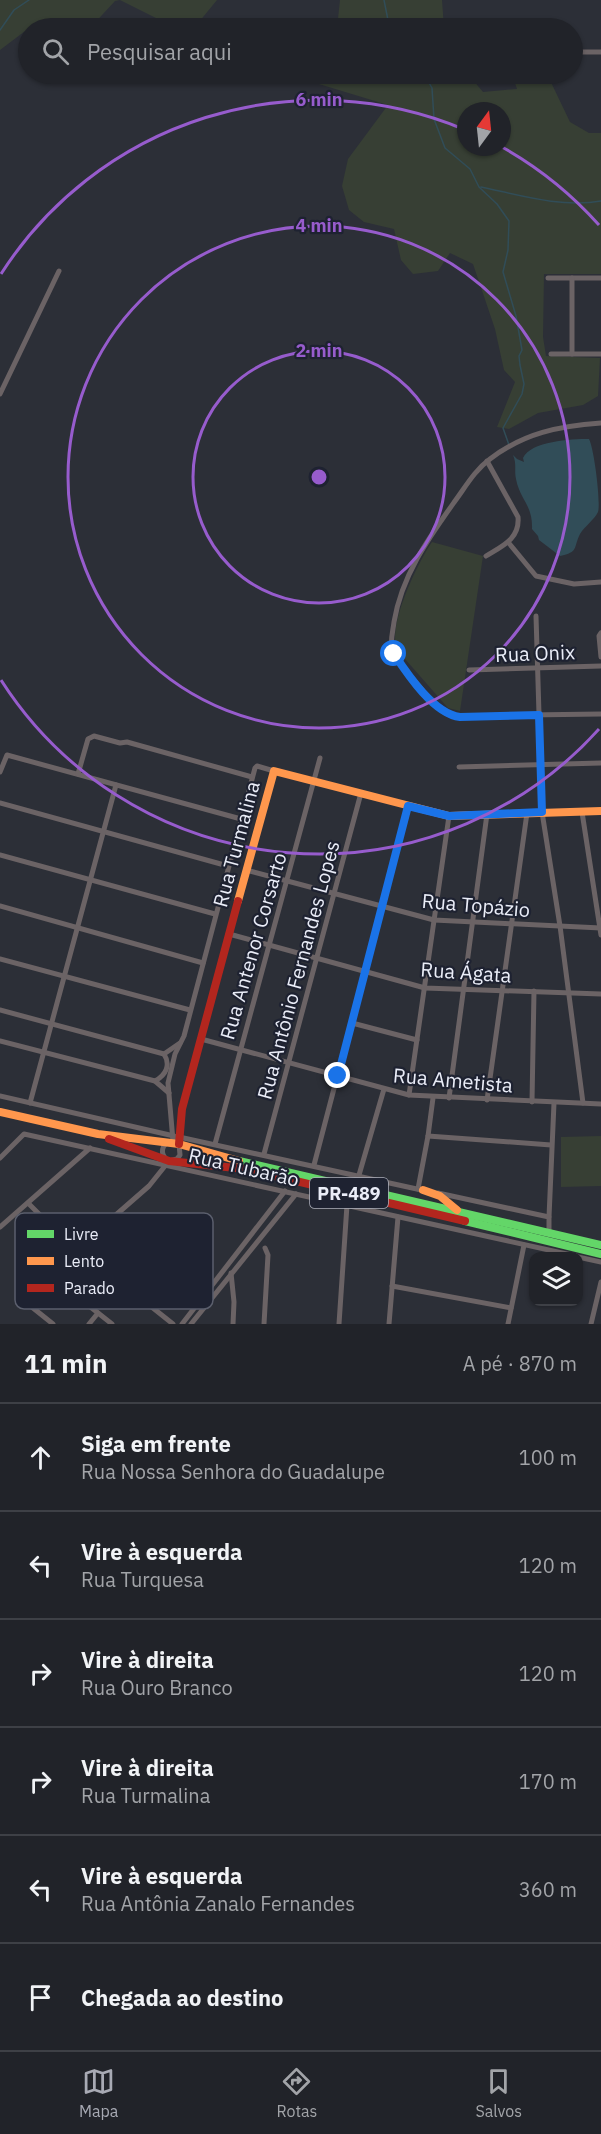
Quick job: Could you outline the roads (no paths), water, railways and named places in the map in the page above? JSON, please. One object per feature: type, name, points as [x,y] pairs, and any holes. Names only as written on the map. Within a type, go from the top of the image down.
[{"type":"main road","name":"Rua Turmalina","points":[[175,1139],[274,771],[449,816],[601,811]]},
{"type":"main road","name":"PR-489","points":[[0,1112],[98,1134],[175,1139],[247,1163],[601,1245]]},
{"type":"main road","name":"PR-489","points":[[98,1134],[168,1163],[245,1169],[601,1254]]},
{"type":"main road","points":[[420,1189],[440,1196],[459,1212]]},
{"type":"street","points":[[583,52],[601,52]]},
{"type":"street","points":[[0,394],[59,271]]},
{"type":"street","points":[[548,278],[601,278]]},
{"type":"street","points":[[572,278],[572,354]]},
{"type":"street","points":[[550,354],[601,354]]},
{"type":"street","points":[[601,423],[556,428],[536,434],[510,446],[487,461],[418,554],[399,601],[391,640],[394,654],[444,713],[460,717],[601,714]]},
{"type":"street","points":[[486,556],[508,542],[519,526],[518,517],[487,461]]},
{"type":"street","points":[[508,542],[536,576],[574,584],[601,582]]},
{"type":"street","points":[[536,616],[542,812],[560,926],[583,1103]]},
{"type":"street","points":[[601,633],[601,657]]},
{"type":"street","name":"Rua Onix","points":[[469,670],[601,666]]},
{"type":"street","points":[[78,774],[88,739],[94,736],[120,743],[127,741],[252,777]]},
{"type":"street","points":[[0,772],[7,755],[241,819]]},
{"type":"street","name":"Rua Antenor Corsarto","points":[[215,1144],[320,758]]},
{"type":"street","points":[[459,767],[601,763]]},
{"type":"street","points":[[118,1213],[149,1186],[168,1163],[180,1155],[175,1139],[169,1093],[168,1083],[171,1070],[203,963],[252,777],[257,766],[274,771]]},
{"type":"street","points":[[30,1103],[116,785]]},
{"type":"street","name":"Rua Antônio Fernandes Lopes","points":[[264,1154],[361,793]]},
{"type":"street","points":[[0,803],[228,866]]},
{"type":"street","points":[[314,1165],[408,806]]},
{"type":"street","points":[[582,812],[601,935]]},
{"type":"street","points":[[487,1100],[527,813]]},
{"type":"street","points":[[449,1098],[487,814]]},
{"type":"street","points":[[410,1095],[449,816]]},
{"type":"street","points":[[0,855],[215,914]]},
{"type":"street","name":"Rua Topázio","points":[[246,870],[434,921],[601,928]]},
{"type":"street","points":[[0,906],[203,963]]},
{"type":"street","name":"Rua Ágata","points":[[229,934],[425,988],[601,994]]},
{"type":"street","points":[[0,959],[190,1010]]},
{"type":"street","points":[[531,1102],[534,991]]},
{"type":"street","points":[[0,1010],[164,1054]]},
{"type":"street","points":[[352,1023],[417,1040]]},
{"type":"street","name":"Rua Ametista","points":[[201,1039],[410,1095],[433,1098],[601,1104]]},
{"type":"street","points":[[0,1041],[155,1081],[169,1093]]},
{"type":"street","points":[[164,1054],[181,1041]]},
{"type":"street","points":[[155,1081],[163,1077],[167,1070],[164,1054]]},
{"type":"street","points":[[359,1175],[384,1089]]},
{"type":"street","points":[[0,1096],[175,1139],[264,1154],[549,1217]]},
{"type":"street","points":[[420,1189],[433,1098]]},
{"type":"street","points":[[549,1234],[554,1103]]},
{"type":"street","name":"Rua Tubarão","points":[[0,1158],[24,1134],[168,1163],[556,1252]]},
{"type":"street","points":[[428,1136],[552,1145]]},
{"type":"street","points":[[168,1163],[162,1154],[165,1145],[175,1139]]},
{"type":"street","points":[[16,1213],[90,1148]]},
{"type":"street","points":[[213,1284],[285,1191]]},
{"type":"street","points":[[213,1296],[231,1274],[262,1244],[296,1194]]},
{"type":"street","points":[[28,1203],[38,1213]]},
{"type":"street","points":[[339,1324],[347,1205]]},
{"type":"street","points":[[0,1227],[15,1214]]},
{"type":"street","points":[[389,1324],[398,1217]]},
{"type":"street","points":[[262,1244],[268,1255],[264,1324]]},
{"type":"street","points":[[508,1324],[524,1245]]},
{"type":"street","name":"Rua Tubarão","points":[[583,1258],[601,1262]]},
{"type":"street","points":[[231,1274],[234,1302],[233,1324]]},
{"type":"street","points":[[591,1324],[601,1282]]},
{"type":"street","points":[[392,1286],[511,1308]]},
{"type":"street","points":[[34,1309],[53,1324]]},
{"type":"street","points":[[93,1309],[112,1324]]},
{"type":"street","points":[[154,1309],[173,1324]]},
{"type":"street","points":[[182,1324],[194,1309]]},
{"type":"street","points":[[191,1324],[203,1309]]},
{"type":"street","points":[[89,1324],[98,1313]]},
{"type":"water","points":[[589,439],[599,498],[598,512],[580,534],[575,549],[560,556],[539,540],[532,529],[530,514],[516,479],[513,455],[524,462],[523,458],[527,452],[534,448],[562,441]]},
{"type":"waterway","points":[[0,30],[14,10],[29,0]]},
{"type":"waterway","points":[[384,0],[388,18]]},
{"type":"waterway","points":[[430,84],[434,119],[445,148],[470,169],[479,187],[497,204],[509,221],[508,250],[503,272],[516,316],[522,350],[519,356],[524,384],[522,394],[503,428],[509,445]]},
{"type":"waterway","points":[[481,187],[556,202],[601,201]]}]
